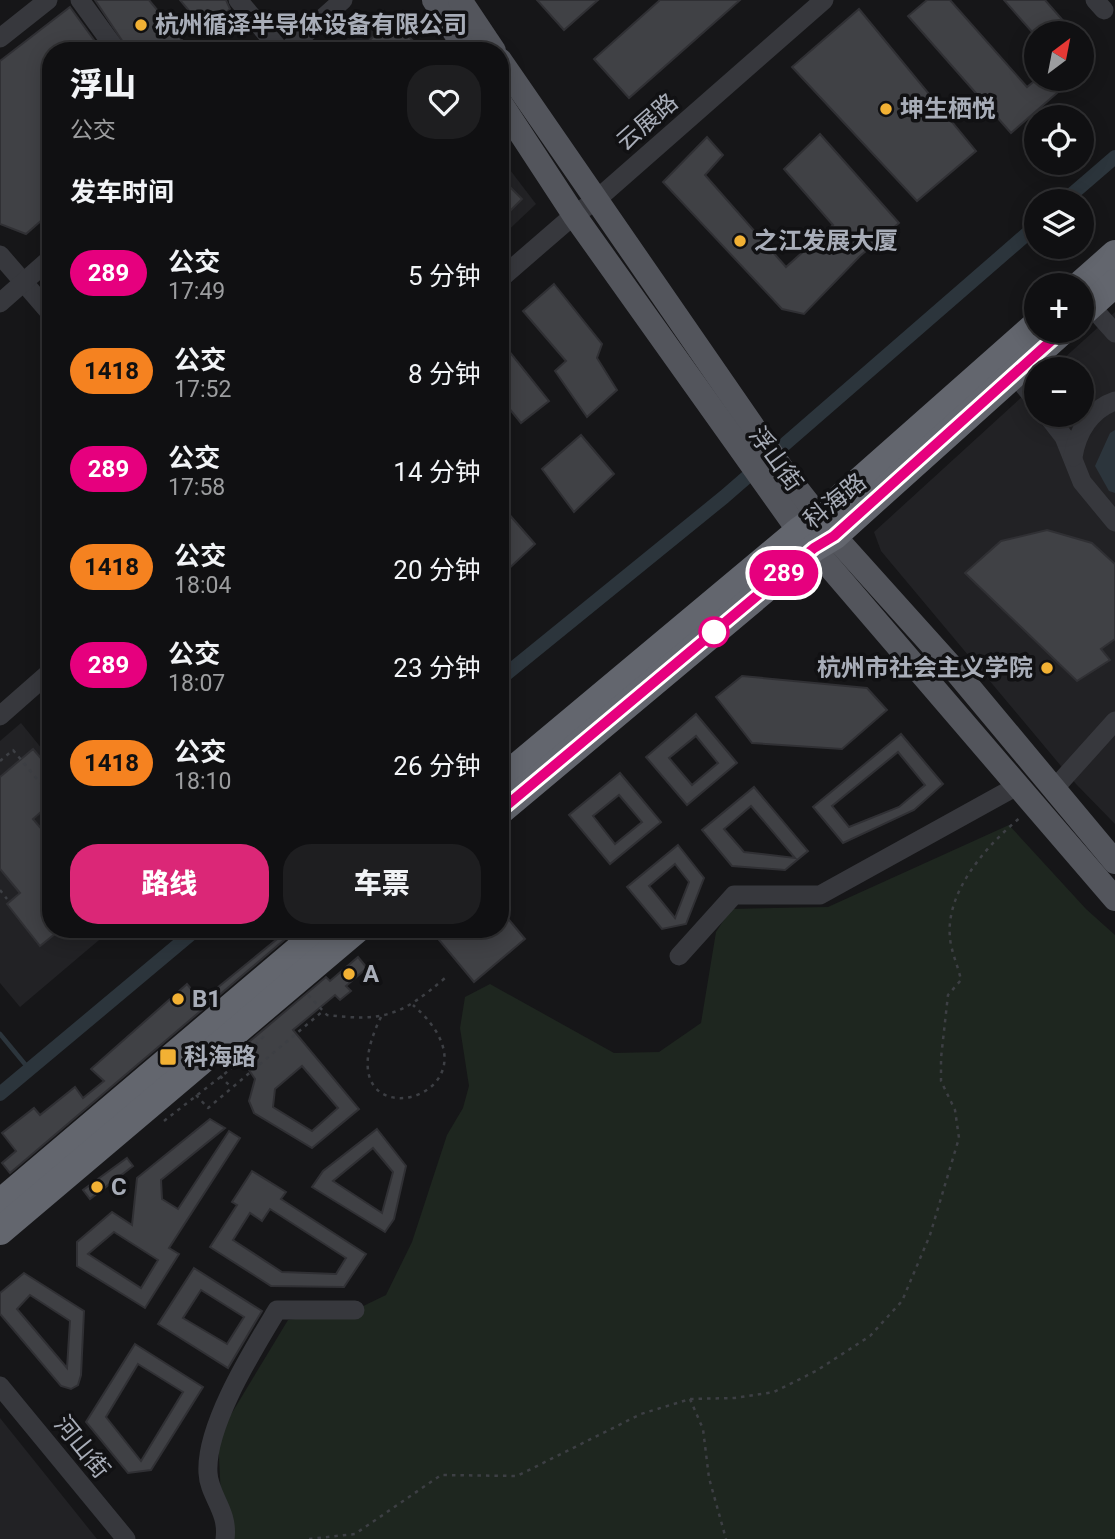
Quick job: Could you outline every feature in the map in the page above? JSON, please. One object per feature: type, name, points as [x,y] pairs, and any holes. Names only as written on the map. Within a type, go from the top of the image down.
[{"type":"highway","points":[[1094,286],[1115,254]]},
{"type":"highway","points":[[1094,295],[1115,283]]},
{"type":"highway","name":"科海路","points":[[509,803],[817,533],[1024,336]]},
{"type":"highway","name":"科海路","points":[[509,773],[817,533],[1048,343]]},
{"type":"highway","points":[[0,1203],[312,938]]},
{"type":"highway","points":[[0,1231],[345,938]]},
{"type":"main road","points":[[434,0],[461,42]]},
{"type":"main road","points":[[460,0],[488,42]]},
{"type":"main road","name":"浮山街","points":[[509,73],[595,201],[747,438]]},
{"type":"main road","name":"浮山街","points":[[509,116],[574,215],[817,533],[1017,786],[1115,899]]},
{"type":"main road","name":"浮山街","points":[[817,533],[959,676],[1115,862]]},
{"type":"street","points":[[80,0],[110,42]]},
{"type":"street","points":[[239,0],[275,42]]},
{"type":"street","points":[[294,42],[343,0]]},
{"type":"street","name":"云展路","points":[[509,271],[574,215],[595,201],[824,0]]},
{"type":"street","points":[[0,38],[38,3]]},
{"type":"street","points":[[0,255],[42,303]]},
{"type":"street","points":[[0,303],[42,266]]},
{"type":"street","points":[[1094,311],[1115,333]]},
{"type":"street","points":[[1014,373],[1024,386]]},
{"type":"street","points":[[1073,457],[1076,438],[1100,406],[1115,401]]},
{"type":"street","points":[[1057,427],[1065,437],[1082,482],[1115,522]]},
{"type":"street","points":[[0,716],[42,679]]},
{"type":"street","points":[[1054,789],[1115,721]]},
{"type":"street","points":[[679,956],[734,895],[820,895],[1017,786]]},
{"type":"street","points":[[225,1539],[224,1511],[208,1475],[209,1450],[239,1374],[277,1310],[355,1310]]},
{"type":"street","name":"河山街","points":[[0,1386],[126,1539]]},
{"type":"path","points":[[0,761],[13,750],[42,785]]},
{"type":"path","points":[[309,1539],[355,1534],[441,1475],[517,1476],[641,1414],[690,1399],[735,1398],[774,1392],[816,1371],[870,1336],[902,1301],[930,1236],[958,1138],[955,1111],[941,1080],[948,995],[961,980],[950,942],[949,922],[960,893],[992,842],[1034,806]]},
{"type":"path","points":[[0,890],[7,899]]},
{"type":"path","points":[[308,995],[327,1015],[355,1018],[381,1016],[413,1005],[445,978]]},
{"type":"path","points":[[381,1016],[368,1044],[366,1056],[371,1079],[390,1097],[415,1098],[427,1091],[444,1063],[444,1049],[437,1031],[413,1005]]},
{"type":"path","points":[[196,1095],[208,1108],[323,1011]]},
{"type":"path","points":[[220,1076],[232,1088]]},
{"type":"path","points":[[690,1399],[703,1429],[709,1478],[726,1539]]},
{"type":"shaded area","points":[[383,9],[409,42],[343,42]]},
{"type":"shaded area","points":[[509,169],[536,204],[509,229]]},
{"type":"shaded area","name":"杭州市社会主义学院","points":[[1115,312],[1115,824],[1076,784],[881,551],[874,532],[1024,395],[1024,427],[1094,427],[1094,357],[1065,357],[1081,343],[1094,343],[1094,331]]},
{"type":"shaded area","points":[[1115,430],[1115,493],[1109,491],[1095,466],[1110,433]]},
{"type":"shaded area","points":[[21,723],[42,749],[42,938],[101,938],[20,1007],[0,983],[0,741]]},
{"type":"shaded area","points":[[1009,825],[1086,909],[1115,935],[1115,1539],[223,1539],[218,1436],[288,1320],[355,1310],[386,1295],[412,1242],[447,1135],[463,1108],[469,1086],[460,1028],[465,997],[490,984],[614,1053],[659,1052],[701,1023],[716,932],[731,909],[828,907]]},
{"type":"shaded area","points":[[0,1418],[97,1539],[0,1539]]},
{"type":"building","name":"杭州循泽半导体设备有限公司","points":[[95,0],[149,0],[184,42],[123,42]]},
{"type":"building","points":[[180,0],[226,0],[230,9],[206,31]]},
{"type":"building","points":[[537,0],[598,0],[564,30]]},
{"type":"building","points":[[660,0],[740,0],[629,98],[594,59]]},
{"type":"building","points":[[927,0],[950,0],[1024,84],[1024,91],[1059,91],[1043,105],[1024,105],[1024,122],[1011,133],[908,16]]},
{"type":"building","points":[[1004,0],[1045,0],[1063,21],[1024,21]]},
{"type":"building","points":[[70,7],[95,42],[42,42],[42,220],[26,234],[0,224],[0,61]]},
{"type":"building","name":"坤生栖悦","points":[[859,9],[976,151],[917,201],[792,67]]},
{"type":"building","points":[[391,20],[414,42],[368,42]]},
{"type":"building","name":"之江发展大厦","points":[[820,134],[899,223],[860,256],[804,314],[782,309],[663,182],[707,137],[723,155],[705,175],[786,267],[833,225],[784,169]]},
{"type":"building","points":[[509,186],[522,199],[509,212]]},
{"type":"building","points":[[554,284],[602,344],[597,358],[617,390],[587,417],[555,371],[566,361],[523,311]]},
{"type":"building","points":[[509,351],[549,401],[521,423],[509,408]]},
{"type":"building","points":[[581,435],[614,474],[574,512],[542,469]]},
{"type":"building","points":[[509,514],[535,544],[509,569]]},
{"type":"building","points":[[1047,530],[1092,543],[1115,564],[1115,639],[1101,649],[1110,660],[1077,681],[965,573],[1001,541]]},
{"type":"building","points":[[742,676],[867,688],[887,710],[842,749],[752,743],[716,697]]},
{"type":"building","points":[[696,714],[737,763],[687,805],[646,757]],"holes":[[[696,736],[718,763],[692,785],[669,758]]]},
{"type":"building","points":[[901,734],[943,784],[914,810],[843,843],[813,807]],"holes":[[[898,752],[925,785],[899,807],[849,827],[832,806]]]},
{"type":"building","points":[[33,749],[42,760],[42,811],[33,819],[42,830],[42,938],[50,938],[40,946],[7,904],[20,893],[0,869],[0,777]]},
{"type":"building","points":[[620,773],[661,822],[610,864],[569,815]],"holes":[[[619,795],[642,822],[615,844],[593,816]]]},
{"type":"building","points":[[754,787],[808,851],[785,870],[732,866],[702,830]],"holes":[[[751,806],[795,858],[744,852],[724,829]]]},
{"type":"building","points":[[678,845],[704,878],[686,924],[662,929],[627,887]],"holes":[[[675,864],[689,882],[675,918],[649,886]]]},
{"type":"building","points":[[509,920],[525,939],[474,982],[437,938],[509,938]]},
{"type":"building","points":[[278,938],[286,938],[10,1173],[2,1163],[16,1151],[2,1133],[34,1108],[40,1115],[75,1087],[83,1098],[104,1081],[91,1069],[187,984],[201,1001]]},
{"type":"building","points":[[358,957],[367,968],[346,986],[351,991],[340,1000],[335,995],[293,1030],[359,1109],[312,1148],[254,1113],[249,1101],[255,1079],[237,1052],[326,977],[330,981]],"holes":[[[302,1066],[338,1108],[312,1131],[273,1107],[275,1089]]]},
{"type":"building","points":[[210,1119],[225,1128],[161,1180],[162,1199],[178,1209],[229,1131],[240,1138],[169,1248],[179,1254],[145,1308],[77,1266],[77,1242],[112,1212],[132,1225],[137,1178]],"holes":[[[114,1232],[158,1260],[141,1288],[88,1254]]]},
{"type":"building","points":[[377,1129],[406,1166],[394,1219],[385,1232],[312,1187],[323,1171]],"holes":[[[373,1148],[393,1172],[382,1213],[333,1181]]]},
{"type":"building","points":[[127,1158],[133,1166],[90,1199],[83,1190]]},
{"type":"building","points":[[252,1171],[286,1192],[281,1199],[366,1254],[344,1287],[271,1286],[210,1247],[237,1205],[232,1202]],"holes":[[[270,1209],[346,1258],[336,1274],[282,1272],[233,1240],[250,1213],[262,1221]]]},
{"type":"building","points":[[194,1268],[262,1311],[228,1368],[158,1324]],"holes":[[[201,1290],[244,1317],[227,1344],[183,1318]]]},
{"type":"building","points":[[24,1273],[84,1311],[81,1375],[78,1385],[71,1389],[61,1386],[0,1314],[0,1293]],"holes":[[[30,1295],[70,1321],[67,1368],[17,1309]]]},
{"type":"building","points":[[135,1344],[203,1387],[151,1470],[128,1473],[86,1422]],"holes":[[[138,1364],[183,1392],[141,1461],[106,1417]]]},
{"type":"waterway","points":[[1078,189],[1115,157]]},
{"type":"waterway","points":[[509,672],[724,497],[1024,236]]},
{"type":"waterway","points":[[0,1094],[186,938]]},
{"type":"waterway","points":[[0,1034],[29,1069]]},
{"type":"bus line","name":"289","points":[[509,803],[814,548],[834,536],[1049,343]]},
{"type":"place","name":"杭州循泽半导体设备有限公司","points":[[141,25]]},
{"type":"place","name":"坤生栖悦","points":[[886,109]]},
{"type":"place","name":"之江发展大厦","points":[[740,241]]},
{"type":"place","name":"杭州市社会主义学院","points":[[1047,668]]},
{"type":"place","name":"A","points":[[349,974]]},
{"type":"place","name":"B1","points":[[178,999]]},
{"type":"place","name":"科海路","points":[[168,1057]]},
{"type":"place","name":"C","points":[[97,1187]]}]
